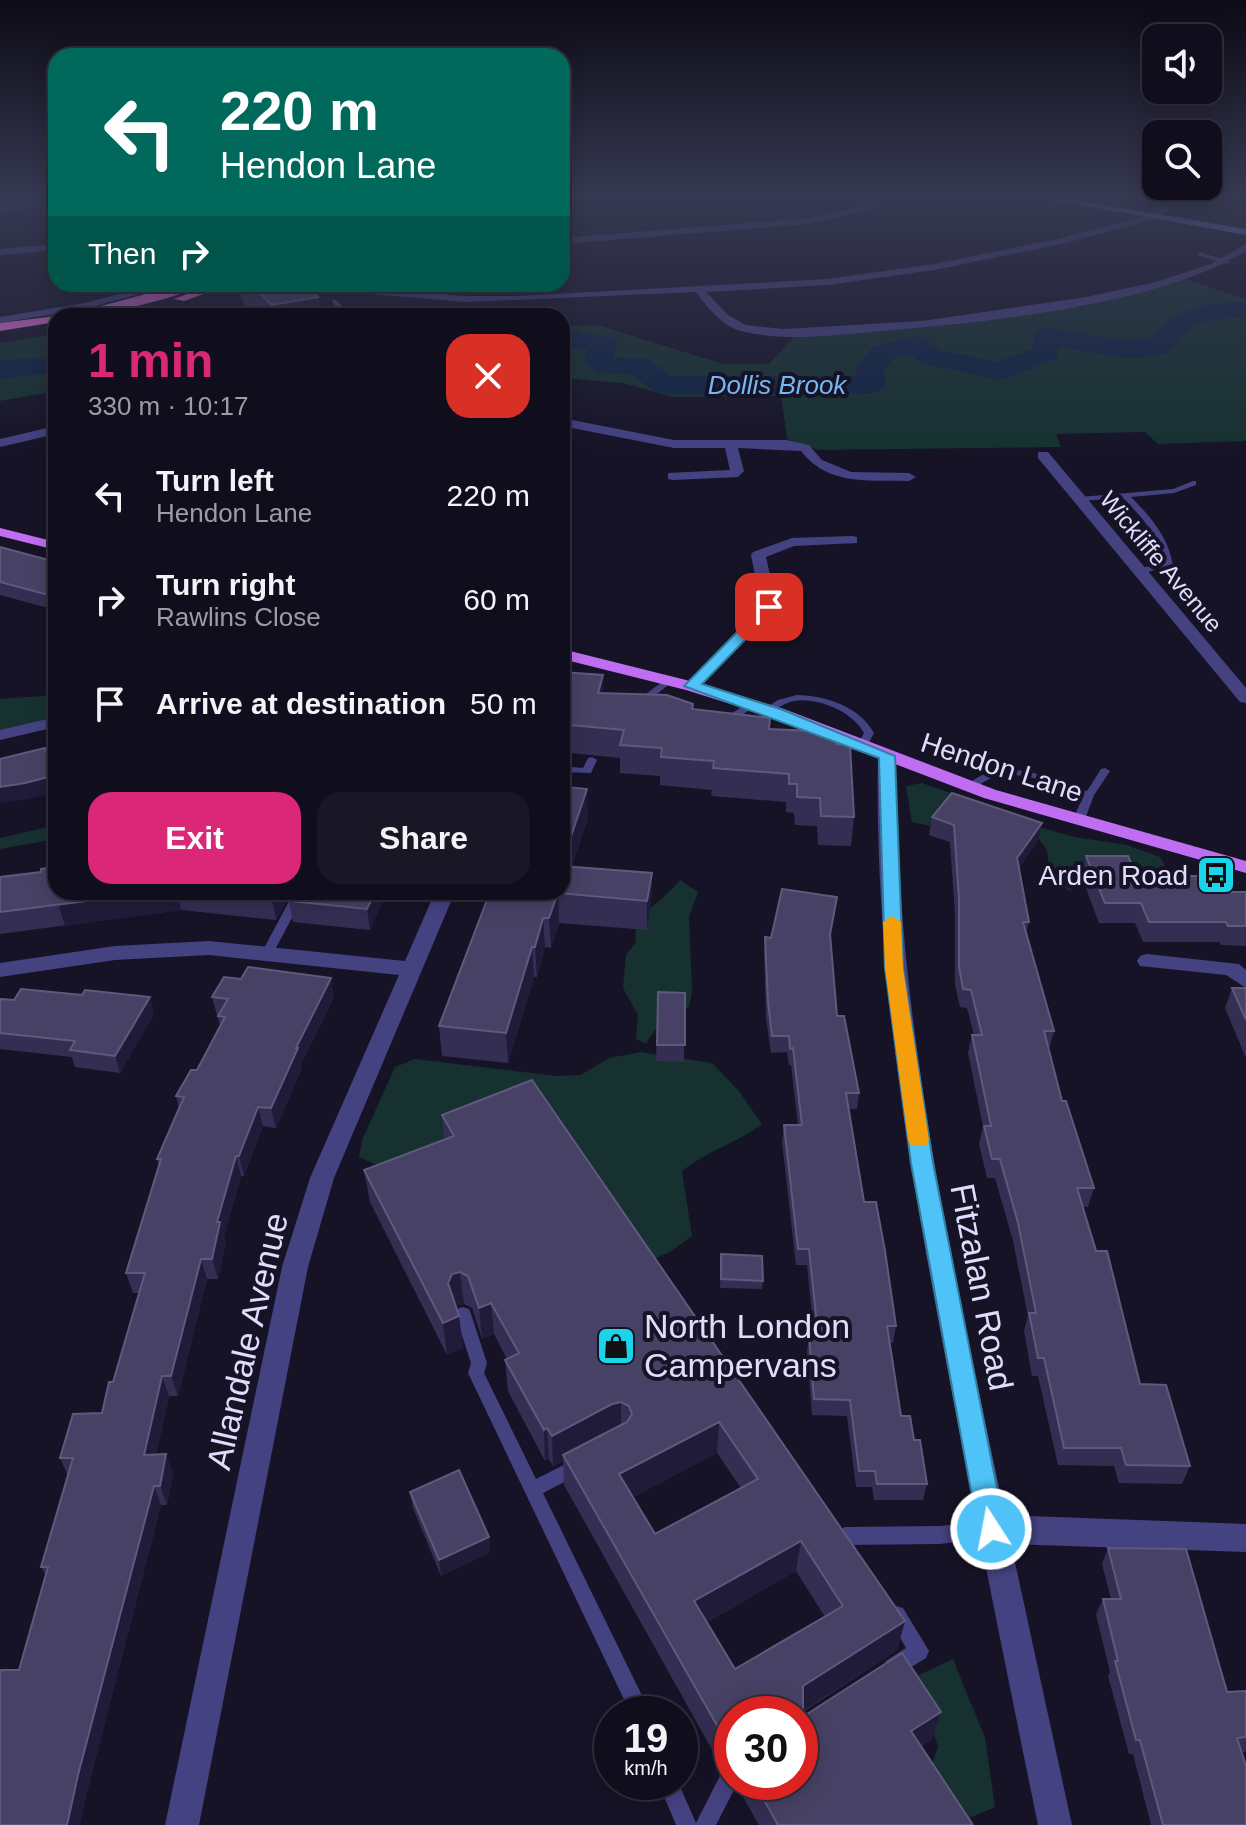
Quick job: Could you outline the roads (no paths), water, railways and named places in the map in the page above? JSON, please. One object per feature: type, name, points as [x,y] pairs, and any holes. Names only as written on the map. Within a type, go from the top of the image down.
[{"type":"highway","points":[[101,308],[164,292]]},
{"type":"highway","points":[[142,308],[198,292]]},
{"type":"highway","points":[[0,327],[48,320]]},
{"type":"highway","points":[[0,337],[48,329]]},
{"type":"main road","points":[[0,532],[48,544]]},
{"type":"main road","name":"Hendon Lane","points":[[570,654],[759,707],[970,787],[1246,867]]},
{"type":"street","points":[[413,292],[465,299],[825,282]]},
{"type":"street","points":[[699,290],[721,316],[744,328],[765,332],[834,332],[971,319],[1053,306],[1161,282]]},
{"type":"street","points":[[67,308],[139,292]]},
{"type":"street","points":[[325,292],[340,308]]},
{"type":"street","points":[[465,299],[470,292]]},
{"type":"street","points":[[0,320],[48,311]]},
{"type":"street","points":[[570,424],[674,444],[787,444],[805,448],[817,463],[849,476],[909,477]]},
{"type":"street","points":[[0,443],[48,432]]},
{"type":"street","points":[[673,476],[733,474],[737,471],[731,445]]},
{"type":"street","name":"Wickliffe Avenue","points":[[1043,455],[1246,698]]},
{"type":"street","points":[[692,686],[769,607],[758,555],[792,542],[852,540]]},
{"type":"street","points":[[0,735],[48,724]]},
{"type":"street","name":"Fitzalan Road","points":[[887,756],[894,968],[922,1163],[991,1529],[1055,1825]]},
{"type":"street","name":"Allandale Avenue","points":[[182,1825],[295,1267],[322,1178],[442,900]]},
{"type":"street","points":[[0,970],[115,953],[209,948],[413,969]]},
{"type":"street","points":[[1147,961],[1232,969],[1246,981]]},
{"type":"street","points":[[991,1529],[1246,1538]]},
{"type":"lane","points":[[1080,499],[1174,491],[1193,483]]},
{"type":"lane","points":[[1126,496],[1149,520],[1167,547],[1169,565],[1140,571]]},
{"type":"lane","points":[[661,712],[648,696],[669,680]]},
{"type":"lane","points":[[715,725],[759,707],[798,698],[852,713],[866,723],[869,733],[862,746]]},
{"type":"lane","points":[[570,770],[587,771],[592,760]]},
{"type":"lane","points":[[970,787],[995,771],[1011,771],[1089,795]]},
{"type":"lane","points":[[1079,819],[1089,795],[1105,771]]},
{"type":"lane","points":[[268,952],[296,900]]},
{"type":"lane","points":[[463,1314],[479,1363],[476,1373],[632,1696]]},
{"type":"lane","points":[[533,1489],[595,1457]]},
{"type":"lane","points":[[845,1536],[940,1535],[991,1529]]},
{"type":"lane","points":[[879,1677],[919,1651],[886,1600]]},
{"type":"lane","points":[[676,1800],[686,1825]]},
{"type":"lane","points":[[705,1825],[718,1800]]},
{"type":"waterway","name":"Dollis Brook","points":[[570,339],[604,344],[598,359],[606,366],[637,365],[664,385],[871,384],[869,369],[883,353],[913,344],[931,357],[1000,371],[1046,353],[1047,336],[1120,348],[1160,346],[1178,325],[1197,314],[1246,310]]},
{"type":"waterway","name":"Dollis Brook","points":[[0,370],[48,365]]},
{"type":"place","name":"Arden Road","points":[[1216,875]]},
{"type":"place","name":"North London Campervans","points":[[616,1346]]}]
